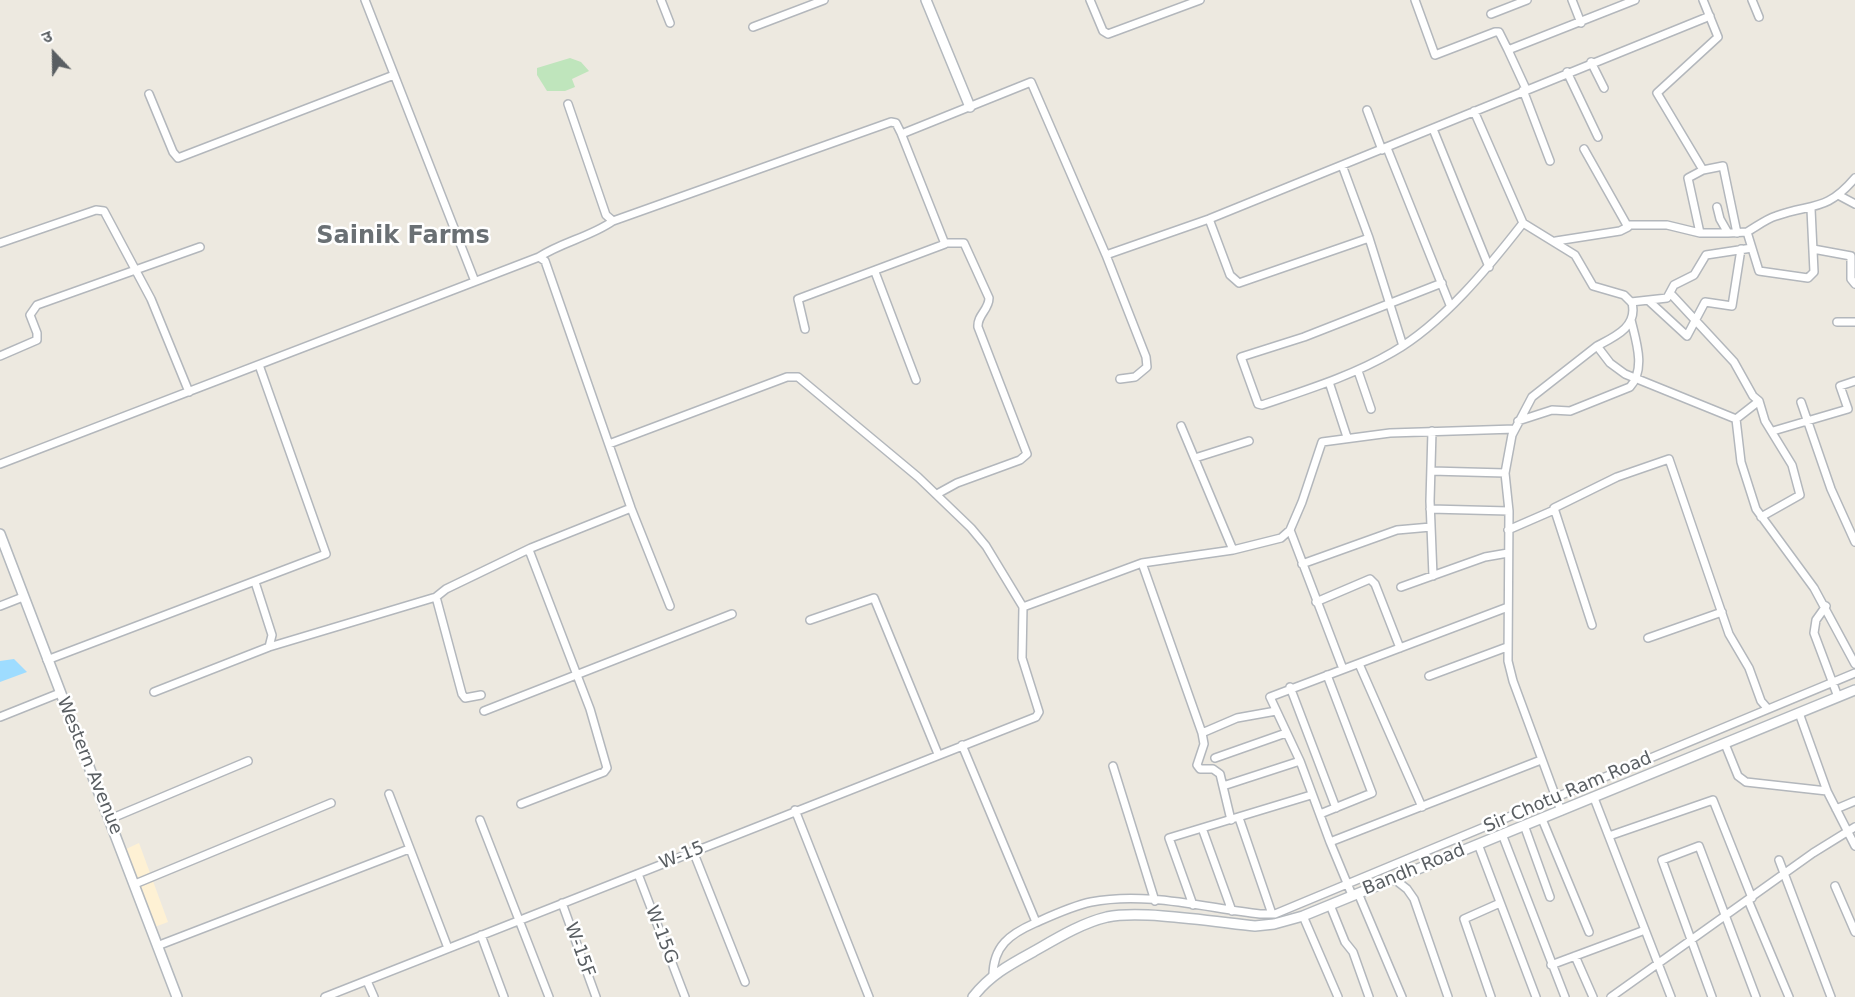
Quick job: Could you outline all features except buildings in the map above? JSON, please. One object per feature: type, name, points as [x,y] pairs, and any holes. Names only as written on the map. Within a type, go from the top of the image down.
[{"type":"street","points":[[365,0],[474,279]]},
{"type":"street","points":[[661,0],[670,23]]},
{"type":"street","points":[[753,27],[824,0]]},
{"type":"street","points":[[926,0],[970,107]]},
{"type":"street","points":[[1090,0],[1103,31],[1108,34],[1200,0]]},
{"type":"street","points":[[1415,0],[1435,55],[1495,32],[1499,33],[1525,89],[1550,160]]},
{"type":"street","points":[[1491,14],[1527,0]]},
{"type":"street","points":[[1572,0],[1581,23]]},
{"type":"street","points":[[1508,50],[1635,0]]},
{"type":"street","points":[[1703,0],[1718,35],[1717,39],[1658,92],[1703,170]]},
{"type":"street","points":[[1752,0],[1759,17]]},
{"type":"street","points":[[1106,255],[1209,219],[1433,129],[1591,62],[1710,16]]},
{"type":"street","points":[[1591,62],[1604,88]]},
{"type":"street","points":[[1567,72],[1598,137]]},
{"type":"street","points":[[148,94],[173,152],[176,157],[181,158],[394,75]]},
{"type":"street","points":[[901,133],[1029,82],[1033,83],[1106,255],[1148,363],[1148,368],[1140,375],[1120,379]]},
{"type":"street","points":[[568,104],[606,214],[613,221]]},
{"type":"street","points":[[1367,110],[1450,305]]},
{"type":"street","points":[[1474,111],[1523,223],[1556,241],[1577,257],[1593,286],[1624,295],[1631,302],[1631,320],[1639,353],[1637,379],[1625,390],[1576,409],[1552,410],[1518,421]]},
{"type":"street","points":[[0,464],[259,365],[474,279],[538,257],[550,249],[599,231],[613,221],[891,122],[896,123],[901,133],[945,243]]},
{"type":"street","points":[[1433,129],[1489,267]]},
{"type":"street","points":[[1584,149],[1628,225]]},
{"type":"street","points":[[1342,165],[1369,238],[1403,345]]},
{"type":"street","points":[[1700,233],[1688,178],[1703,170],[1723,166],[1737,233]]},
{"type":"street","points":[[1556,241],[1620,231],[1628,225],[1667,225],[1700,233],[1747,232],[1775,216],[1811,209],[1840,196],[1855,178]]},
{"type":"street","points":[[1840,196],[1855,204]]},
{"type":"street","points":[[1717,207],[1720,219],[1728,233]]},
{"type":"street","points":[[0,243],[101,209],[137,270],[189,392]]},
{"type":"street","points":[[1747,232],[1760,272],[1808,278],[1814,272],[1811,209]]},
{"type":"street","points":[[1209,219],[1230,275],[1239,284],[1369,238]]},
{"type":"street","points":[[1442,283],[1390,305],[1241,358],[1260,405],[1358,371],[1403,345],[1450,305],[1489,267],[1523,223]]},
{"type":"street","points":[[805,329],[798,299],[874,272],[945,243],[964,243],[989,298],[988,306],[978,322],[978,327],[1027,454],[1020,460],[957,483],[937,494]]},
{"type":"street","points":[[0,356],[37,340],[38,333],[30,315],[37,305],[200,247]]},
{"type":"street","points":[[1631,302],[1664,299],[1671,294],[1674,285],[1694,275],[1706,255],[1752,248]]},
{"type":"street","points":[[1649,301],[1687,336],[1705,302],[1732,306],[1741,249]]},
{"type":"street","points":[[1813,249],[1851,256],[1851,279],[1855,284]]},
{"type":"street","points":[[538,257],[545,261],[632,508],[670,606]]},
{"type":"street","points":[[874,272],[916,380]]},
{"type":"street","points":[[1671,294],[1734,362],[1753,396],[1759,401],[1765,422],[1773,431],[1792,465],[1801,493],[1761,517]]},
{"type":"street","points":[[1561,811],[1513,681],[1507,647],[1509,511],[1505,473],[1515,429],[1532,397],[1597,346],[1618,335],[1631,320]]},
{"type":"street","points":[[1837,322],[1855,322]]},
{"type":"street","points":[[1597,346],[1614,367],[1637,379],[1736,419]]},
{"type":"street","points":[[47,660],[323,556],[326,552],[259,365]]},
{"type":"street","points":[[1358,371],[1371,409]]},
{"type":"street","points":[[609,444],[788,377],[798,376],[937,494],[978,536],[1023,607],[1142,563],[1233,550],[1272,541],[1290,530],[1302,502],[1320,444],[1347,437],[1432,431],[1515,429]]},
{"type":"street","points":[[1773,431],[1807,419],[1848,409],[1840,386],[1855,381]]},
{"type":"street","points":[[1329,382],[1347,437]]},
{"type":"street","points":[[1736,419],[1759,401]]},
{"type":"street","points":[[1801,402],[1832,489],[1854,537]]},
{"type":"street","points":[[1736,419],[1741,462],[1754,504],[1826,606],[1855,664]]},
{"type":"street","points":[[1181,426],[1233,550]]},
{"type":"street","points":[[1432,431],[1430,509],[1433,576]]},
{"type":"street","points":[[1195,458],[1250,441]]},
{"type":"street","points":[[1508,530],[1554,510],[1600,484],[1669,459],[1730,638],[1749,668],[1761,701],[1768,709]]},
{"type":"street","points":[[1431,471],[1505,473]]},
{"type":"street","points":[[154,692],[269,647],[436,597],[446,589],[529,549],[632,508]]},
{"type":"street","points":[[1430,509],[1509,511]]},
{"type":"street","points":[[1554,510],[1592,626]]},
{"type":"street","points":[[1302,564],[1397,530],[1431,527]]},
{"type":"street","points":[[1290,530],[1343,669]]},
{"type":"street","name":"Western Avenue","points":[[0,534],[177,997]]},
{"type":"street","points":[[521,804],[604,772],[607,768],[578,675],[529,549]]},
{"type":"street","points":[[1401,586],[1485,557],[1508,553]]},
{"type":"street","points":[[1142,563],[1202,733],[1204,744],[1197,765],[1200,769],[1218,771],[1272,914]]},
{"type":"street","points":[[1316,602],[1370,579],[1375,584],[1400,648]]},
{"type":"street","points":[[255,582],[272,635],[269,647]]},
{"type":"street","points":[[0,606],[23,597]]},
{"type":"street","points":[[436,597],[462,694],[465,698],[481,695]]},
{"type":"street","points":[[810,620],[874,598],[938,754]]},
{"type":"street","points":[[1826,606],[1816,620],[1814,633],[1838,697]]},
{"type":"street","name":"W-15","points":[[325,997],[1038,714],[1022,658],[1023,607]]},
{"type":"street","points":[[1402,997],[1355,894],[1347,885],[1300,761],[1270,697],[1290,687],[1359,664],[1508,607]]},
{"type":"street","points":[[1648,638],[1722,612]]},
{"type":"street","points":[[484,711],[732,615]]},
{"type":"street","points":[[1429,676],[1507,647]]},
{"type":"street","points":[[1359,664],[1422,807]]},
{"type":"street","name":"Sir Chotu Ram Road","points":[[993,976],[993,965],[1000,946],[1012,935],[1036,922],[1092,902],[1119,899],[1155,901],[1272,914],[1347,885],[1855,673]]},
{"type":"street","points":[[1320,814],[1370,795],[1372,791],[1327,675]]},
{"type":"street","points":[[1290,687],[1335,808]]},
{"type":"street","name":"Bandh Road","points":[[973,997],[993,976],[1047,944],[1105,918],[1135,915],[1254,926],[1274,924],[1303,916],[1855,690]]},
{"type":"street","points":[[0,717],[60,693]]},
{"type":"street","points":[[1202,733],[1237,718],[1276,711]]},
{"type":"street","points":[[1799,713],[1827,791],[1855,846]]},
{"type":"street","points":[[1740,721],[1745,736]]},
{"type":"street","points":[[1215,758],[1286,733]]},
{"type":"street","points":[[1725,744],[1738,776],[1746,782],[1827,791]]},
{"type":"street","points":[[962,745],[1036,922]]},
{"type":"street","points":[[1330,842],[1541,760]]},
{"type":"street","points":[[110,819],[248,761]]},
{"type":"street","points":[[1223,786],[1300,761]]},
{"type":"street","points":[[1113,766],[1155,901]]},
{"type":"street","points":[[389,794],[448,948]]},
{"type":"street","points":[[1193,905],[1169,838],[1311,795]]},
{"type":"street","points":[[1594,798],[1671,997]]},
{"type":"street","points":[[1609,836],[1713,800],[1789,997]]},
{"type":"street","points":[[1836,809],[1855,801]]},
{"type":"street","points":[[135,884],[331,803]]},
{"type":"street","points":[[795,810],[869,997]]},
{"type":"street","points":[[1542,819],[1589,932]]},
{"type":"street","points":[[480,820],[549,997]]},
{"type":"street","points":[[1524,825],[1551,897]]},
{"type":"street","points":[[1611,997],[1621,994],[1657,963],[1846,830],[1855,827]]},
{"type":"street","points":[[1202,828],[1232,911]]},
{"type":"street","points":[[1502,834],[1565,997]]},
{"type":"street","points":[[1478,844],[1536,997]]},
{"type":"street","points":[[1712,997],[1662,859],[1700,846],[1756,997]]},
{"type":"street","points":[[157,946],[409,849]]},
{"type":"street","points":[[693,851],[745,982]]},
{"type":"street","points":[[1779,860],[1831,997]]},
{"type":"street","name":"W-15G","points":[[638,874],[685,997]]},
{"type":"street","points":[[1393,878],[1407,889],[1414,899],[1448,997]]},
{"type":"street","points":[[1835,886],[1855,932]]},
{"type":"street","name":"W-15F","points":[[562,903],[596,997]]},
{"type":"street","points":[[1491,997],[1464,919],[1500,903]]},
{"type":"street","points":[[1330,905],[1345,942],[1353,952],[1369,997]]},
{"type":"street","points":[[1303,916],[1338,997]]},
{"type":"street","points":[[1551,965],[1645,930]]},
{"type":"street","points":[[481,935],[504,997]]},
{"type":"street","points":[[1575,956],[1593,997]]},
{"type":"street","points":[[367,981],[374,997]]},
{"type":"shaded area","points":[[139,843],[168,922],[152,928],[126,849]]},
{"type":"green space","points":[[570,58],[581,62],[589,71],[572,79],[575,87],[565,91],[547,91],[537,75],[537,68]]},
{"type":"water","points":[[14,659],[27,672],[0,682],[0,661]]},
{"type":"district","name":"Sainik Farms","points":[[403,237]]}]
